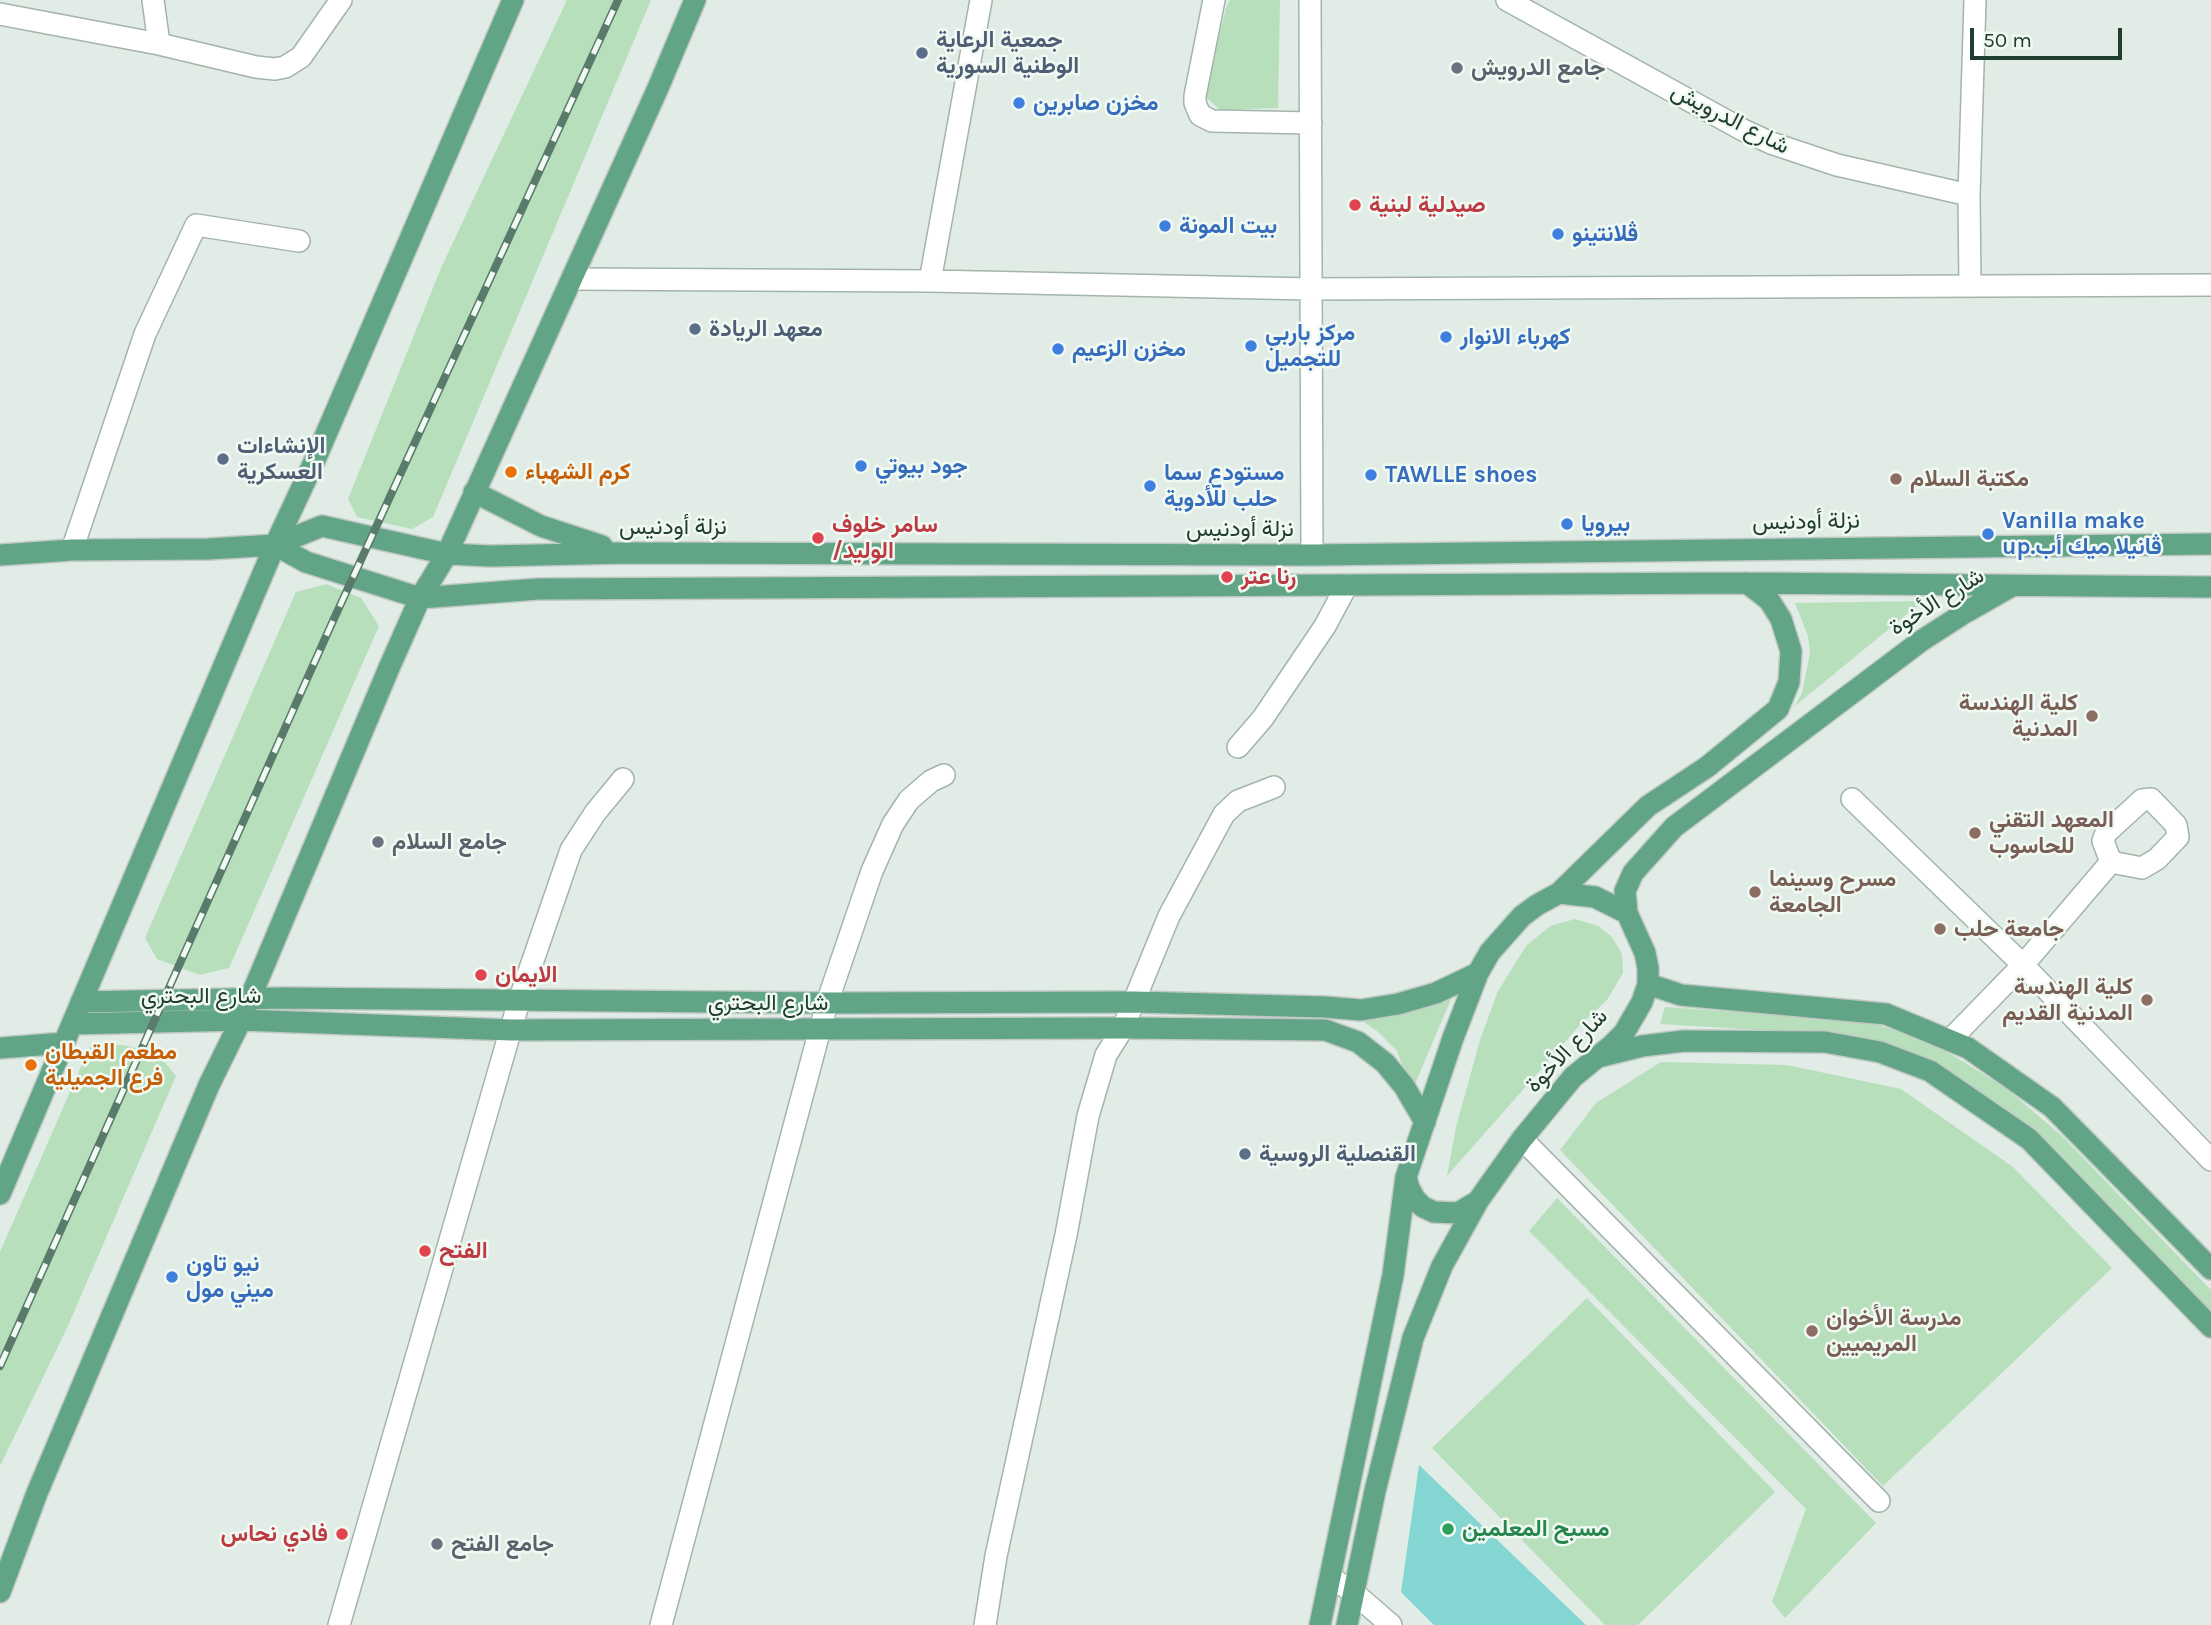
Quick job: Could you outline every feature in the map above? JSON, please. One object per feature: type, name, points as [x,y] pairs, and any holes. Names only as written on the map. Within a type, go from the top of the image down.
[{"type":"main road","points":[[0,1195],[275,545],[513,0]]},
{"type":"main road","points":[[0,1591],[42,1480],[209,1085],[250,999],[420,598],[447,554],[573,279],[695,0]]},
{"type":"main road","points":[[474,492],[541,526],[625,553]]},
{"type":"main road","name":"نزلة أودنيس","points":[[275,545],[322,526],[447,554],[491,556],[625,553],[1312,555],[2211,544]]},
{"type":"main road","points":[[0,555],[72,550],[208,549],[275,545],[306,562],[420,598],[538,589],[1747,583],[2211,587]]},
{"type":"main road","points":[[1320,1625],[1393,1275],[1406,1177],[1478,973],[1505,933],[1522,916],[1559,893],[1648,806],[1707,767],[1778,709],[1789,682],[1791,651],[1781,619],[1769,600],[1747,583]]},
{"type":"main road","name":"شارع الأخوة","points":[[1347,1625],[1375,1491],[1413,1338],[1442,1266],[1478,1201],[1522,1139],[1573,1077],[1624,1033],[1634,1018],[1648,984],[1645,953],[1627,913],[1625,891],[1633,873],[1674,827],[1921,641],[1966,611],[2011,586]]},
{"type":"main road","points":[[1559,893],[1595,897],[1627,913]]},
{"type":"main road","points":[[81,1002],[250,999],[1134,1002],[1361,1010],[1398,1004],[1436,993],[1478,973]]},
{"type":"main road","points":[[1648,984],[1681,995],[1886,1014],[1968,1048],[2052,1107],[2211,1269]]},
{"type":"main road","name":"شارع البحتري","points":[[0,1048],[68,1033],[240,1020],[511,1030],[1325,1030],[1358,1042],[1385,1063],[1404,1086],[1424,1122]]},
{"type":"main road","points":[[1597,1058],[1642,1046],[1684,1041],[1825,1042],[1880,1052],[1930,1071],[2029,1139],[2211,1327]]},
{"type":"main road","points":[[1406,1177],[1415,1199],[1434,1212],[1458,1213],[1478,1201]]},
{"type":"street","points":[[153,0],[159,44]]},
{"type":"street","points":[[0,14],[159,44],[266,69],[285,67],[301,57],[341,0]]},
{"type":"street","points":[[930,281],[981,0]]},
{"type":"street","points":[[1214,0],[1195,96],[1200,115],[1212,121],[1311,123]]},
{"type":"street","points":[[1310,0],[1312,555]]},
{"type":"street","name":"شارع الدرويش","points":[[1507,0],[1771,143],[1837,165],[1969,195]]},
{"type":"street","points":[[1970,286],[1969,195],[1975,0]]},
{"type":"street","points":[[72,550],[145,334],[196,225],[299,241]]},
{"type":"street","points":[[573,279],[930,281],[1311,289],[2211,285]]},
{"type":"street","points":[[1238,747],[1263,718],[1325,626],[1347,585]]},
{"type":"street","points":[[661,1625],[818,1029],[872,871],[894,824],[920,790],[944,775]]},
{"type":"street","points":[[339,1625],[519,1001],[571,850],[622,779]]},
{"type":"street","points":[[985,1625],[996,1556],[1066,1235],[1088,1115],[1106,1055],[1123,1028],[1169,916],[1224,814],[1238,801],[1274,787]]},
{"type":"street","points":[[1852,799],[2023,965],[2211,1160]]},
{"type":"street","points":[[1950,1040],[2023,965],[2111,862]]},
{"type":"street","points":[[1522,1139],[1879,1501]]},
{"type":"street","points":[[1330,1577],[1353,1592],[1391,1625]]},
{"type":"green space","points":[[567,0],[651,0],[433,517],[412,529],[357,517],[348,499],[441,268]]},
{"type":"green space","points":[[1230,0],[1280,0],[1278,108],[1220,110],[1204,95]]},
{"type":"green space","points":[[326,584],[361,598],[379,626],[229,968],[200,975],[157,959],[145,938],[296,592]]},
{"type":"green space","points":[[1923,601],[1795,706],[1802,693],[1810,653],[1808,636],[1795,603]]},
{"type":"green space","points":[[1575,919],[1598,926],[1612,937],[1622,954],[1623,973],[1607,1000],[1580,1025],[1447,1176],[1456,1127],[1480,1040],[1498,991],[1526,946],[1550,926]]},
{"type":"green space","points":[[1451,999],[1412,1091],[1397,1051],[1377,1031],[1351,1013],[1386,1013],[1422,1008]]},
{"type":"green space","points":[[1665,1007],[1865,1021],[1941,1048],[2007,1089],[2062,1136],[2211,1290],[2211,1315],[2017,1117],[1918,1054],[1874,1041],[1827,1034],[1660,1024]]},
{"type":"green space","points":[[124,1045],[158,1054],[176,1076],[67,1328],[0,1466],[0,1252],[90,1046]]},
{"type":"green space","points":[[1661,1062],[1787,1065],[1901,1089],[2013,1167],[2112,1268],[1883,1486],[1560,1150],[1596,1103]]},
{"type":"green space","points":[[1557,1198],[1876,1523],[1785,1618],[1772,1602],[1806,1509],[1529,1231]]},
{"type":"green space","points":[[1587,1298],[1775,1492],[1638,1625],[1605,1625],[1432,1448]]},
{"type":"water","name":"مسبح المعلمين","points":[[1419,1465],[1586,1625],[1434,1625],[1401,1592]]},
{"type":"railway","points":[[0,1366],[332,623],[618,0]]},
{"type":"place","name":"جمعية الرعاية الوطنية السورية","points":[[922,53]]},
{"type":"place","name":"جامع الدرويش","points":[[1457,68]]},
{"type":"place","name":"مخزن صابرين","points":[[1019,103]]},
{"type":"place","name":"صيدلية لبنية","points":[[1355,205]]},
{"type":"place","name":"بيت المونة","points":[[1165,226]]},
{"type":"place","name":"ڤلانتينو","points":[[1558,234]]},
{"type":"place","name":"معهد الريادة","points":[[695,329]]},
{"type":"place","name":"كهرباء الانوار","points":[[1446,337]]},
{"type":"place","name":"مركز باربي للتجميل","points":[[1251,346]]},
{"type":"place","name":"مخزن الزعيم","points":[[1058,349]]},
{"type":"place","name":"الإنشاءات العسكرية","points":[[223,459]]},
{"type":"place","name":"جود بيوتي","points":[[861,466]]},
{"type":"place","name":"كرم الشهباء","points":[[511,472]]},
{"type":"place","name":"TAWLLE shoes","points":[[1371,475]]},
{"type":"place","name":"مكتبة السلام","points":[[1896,479]]},
{"type":"place","name":"مستودع سما حلب للأدوية","points":[[1150,486]]},
{"type":"place","name":"بيرويا","points":[[1567,524]]},
{"type":"place","name":"Vanilla make up.ڤانيلا ميك أب","points":[[1988,534]]},
{"type":"place","name":"سامر خلوف /الوليد","points":[[818,538]]},
{"type":"place","name":"رنا عتر","points":[[1227,577]]},
{"type":"place","name":"كلية الهندسة المدنية","points":[[2092,716]]},
{"type":"place","name":"المعهد التقني للحاسوب","points":[[1975,833]]},
{"type":"place","name":"جامع السلام","points":[[378,842]]},
{"type":"place","name":"مسرح وسينما الجامعة","points":[[1755,892]]},
{"type":"place","name":"جامعة حلب","points":[[1940,929]]},
{"type":"place","name":"الايمان","points":[[481,975]]},
{"type":"place","name":"كلية الهندسة المدنية القديم","points":[[2147,1000]]},
{"type":"place","name":"مطعم القبطان فرع الجميلية","points":[[31,1065]]},
{"type":"place","name":"القنصلية الروسية","points":[[1245,1154]]},
{"type":"place","name":"الفتح","points":[[425,1251]]},
{"type":"place","name":"نيو تاون ميني مول","points":[[172,1277]]},
{"type":"place","name":"مدرسة الأخوان المريميين","points":[[1812,1331]]},
{"type":"place","name":"مسبح المعلمين","points":[[1448,1529]]},
{"type":"place","name":"فادي نحاس","points":[[342,1534]]},
{"type":"place","name":"جامع الفتح","points":[[437,1544]]}]
